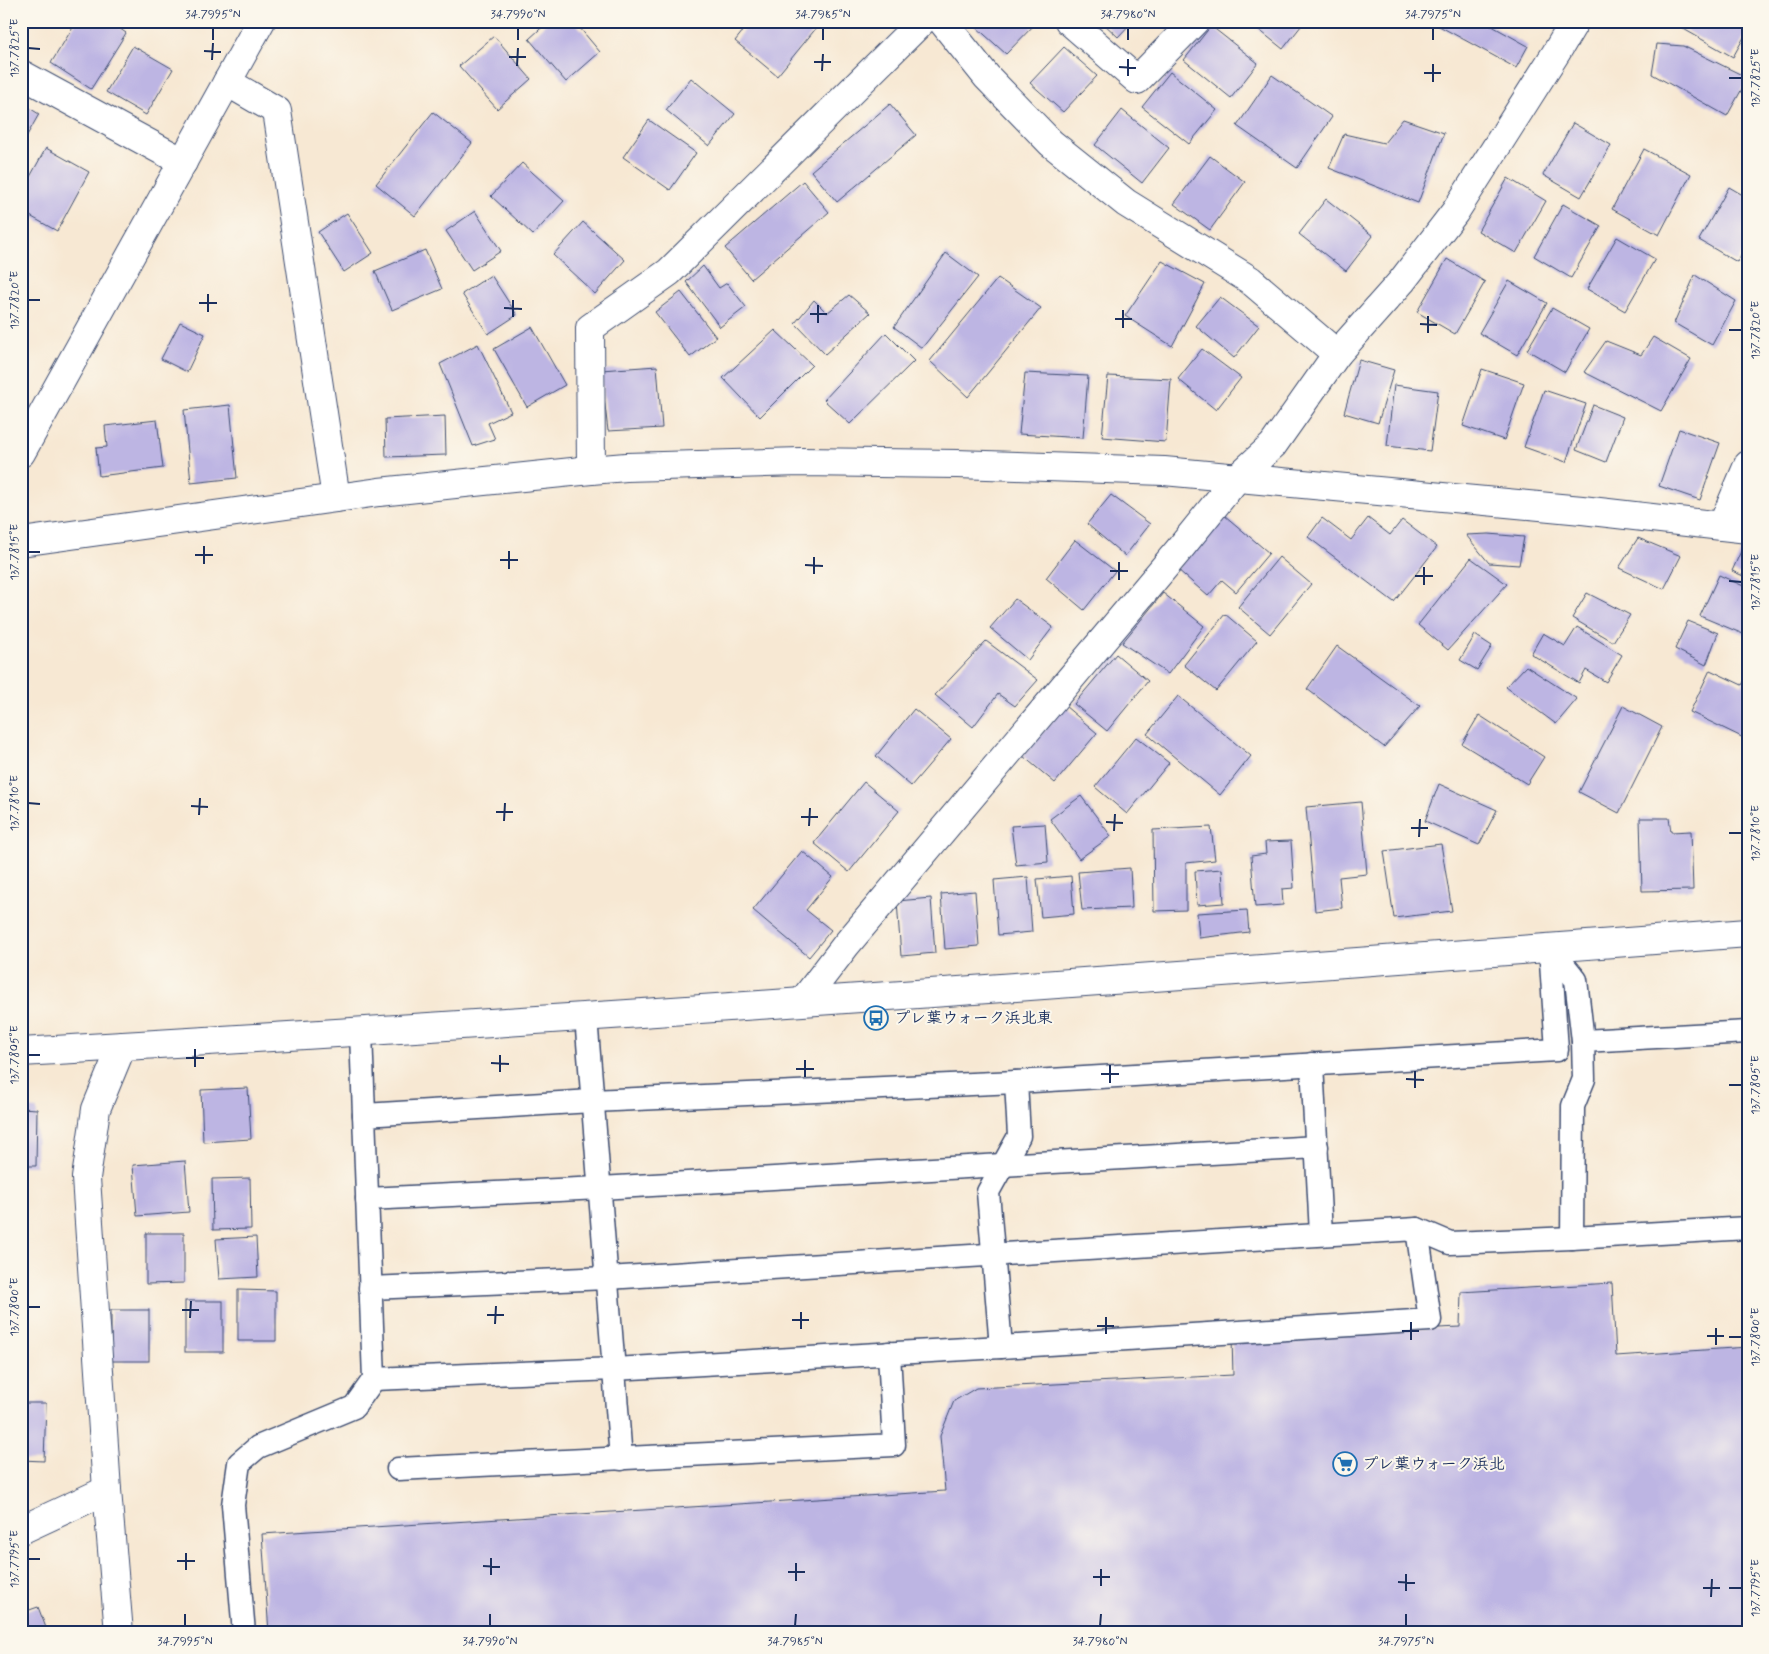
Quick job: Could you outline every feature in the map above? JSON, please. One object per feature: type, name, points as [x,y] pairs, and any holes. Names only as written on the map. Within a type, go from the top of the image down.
[{"type":"street","points":[[21,453],[261,21]]},
{"type":"street","points":[[591,470],[590,328],[670,272],[922,21]]},
{"type":"street","points":[[942,21],[987,77],[1051,143],[1126,203],[1250,280],[1337,354]]},
{"type":"street","points":[[1069,21],[1137,80],[1195,21]]},
{"type":"street","points":[[803,1001],[846,945],[1178,551],[1237,478],[1273,445],[1337,354],[1402,281],[1455,212],[1575,21]]},
{"type":"street","points":[[21,74],[183,162]]},
{"type":"street","points":[[227,82],[277,111],[336,498]]},
{"type":"street","points":[[21,542],[336,498],[591,470],[626,467],[801,462],[957,464],[1164,471],[1573,510],[1735,528],[1748,465]]},
{"type":"street","points":[[21,1052],[586,1017],[1748,933]]},
{"type":"street","points":[[119,1633],[107,1490],[86,1178],[96,1109],[122,1046]]},
{"type":"street","points":[[21,1530],[107,1490]]},
{"type":"lane","points":[[1550,948],[1576,980],[1583,1041],[1584,1079],[1573,1106],[1572,1238]]},
{"type":"lane","points":[[364,1115],[592,1101],[1016,1082],[1557,1050],[1550,948]]},
{"type":"lane","points":[[586,1017],[621,1459]]},
{"type":"lane","points":[[244,1633],[233,1505],[239,1463],[258,1447],[354,1407],[374,1379],[362,1032]]},
{"type":"lane","points":[[1583,1041],[1748,1032]]},
{"type":"lane","points":[[1312,1064],[1322,1234]]},
{"type":"lane","points":[[1001,1347],[988,1192],[1019,1136],[1016,1082]]},
{"type":"lane","points":[[367,1199],[600,1188],[1317,1147]]},
{"type":"lane","points":[[370,1288],[607,1278],[1417,1229],[1450,1243],[1748,1228]]},
{"type":"lane","points":[[374,1379],[614,1369],[1430,1320],[1417,1229]]},
{"type":"lane","points":[[398,1469],[894,1445],[889,1353]]},
{"type":"building","points":[[77,21],[109,21],[126,33],[91,89],[51,63]]},
{"type":"building","points":[[549,21],[574,21],[600,52],[566,82],[529,39]]},
{"type":"building","points":[[751,21],[822,21],[777,76],[735,41]]},
{"type":"building","points":[[978,21],[1038,21],[1006,54],[974,25]]},
{"type":"building","points":[[1101,21],[1133,21],[1118,37]]},
{"type":"building","points":[[1248,21],[1305,21],[1283,49]]},
{"type":"building","points":[[1430,21],[1483,21],[1528,46],[1516,68]]},
{"type":"building","points":[[1683,21],[1748,21],[1748,30],[1733,57],[1680,27]]},
{"type":"building","points":[[1211,26],[1258,63],[1231,98],[1184,60]]},
{"type":"building","points":[[494,36],[531,79],[497,109],[459,66]]},
{"type":"building","points":[[1657,44],[1683,46],[1748,78],[1727,116],[1652,74]]},
{"type":"building","points":[[133,46],[173,69],[146,115],[106,92]]},
{"type":"building","points":[[1064,47],[1097,76],[1063,112],[1030,83]]},
{"type":"building","points":[[1170,72],[1217,110],[1189,144],[1142,107]]},
{"type":"building","points":[[1272,75],[1332,117],[1297,168],[1237,126]]},
{"type":"building","points":[[691,78],[735,114],[709,146],[666,110]]},
{"type":"building","points":[[21,103],[39,114],[21,146]]},
{"type":"building","points":[[890,104],[916,135],[837,202],[811,171]]},
{"type":"building","points":[[1122,110],[1169,148],[1142,183],[1095,145]]},
{"type":"building","points":[[433,112],[472,143],[415,216],[376,184]]},
{"type":"building","points":[[1403,119],[1444,133],[1418,203],[1329,168],[1344,134],[1384,143]]},
{"type":"building","points":[[649,120],[696,153],[670,190],[623,157]]},
{"type":"building","points":[[1573,123],[1611,145],[1581,197],[1543,175]]},
{"type":"building","points":[[46,148],[89,172],[57,231],[21,211],[21,193]]},
{"type":"building","points":[[1644,149],[1691,174],[1659,235],[1612,209]]},
{"type":"building","points":[[1210,156],[1245,182],[1210,230],[1174,204]]},
{"type":"building","points":[[522,163],[564,201],[533,235],[491,196]]},
{"type":"building","points":[[1508,178],[1546,201],[1516,253],[1478,231]]},
{"type":"building","points":[[803,181],[829,212],[751,279],[725,248]]},
{"type":"building","points":[[1729,187],[1748,198],[1748,243],[1737,262],[1699,240]]},
{"type":"building","points":[[1326,199],[1373,236],[1346,271],[1299,234]]},
{"type":"building","points":[[1563,204],[1601,226],[1571,278],[1534,256]]},
{"type":"building","points":[[475,211],[501,251],[472,270],[446,231]]},
{"type":"building","points":[[347,213],[373,253],[344,272],[318,232]]},
{"type":"building","points":[[583,222],[625,260],[595,294],[553,255]]},
{"type":"building","points":[[1617,237],[1655,259],[1625,311],[1587,289]]},
{"type":"building","points":[[425,250],[442,289],[392,310],[375,271]]},
{"type":"building","points":[[946,253],[978,277],[922,348],[894,327]]},
{"type":"building","points":[[1447,259],[1485,282],[1455,334],[1417,312]]},
{"type":"building","points":[[1162,261],[1205,284],[1172,346],[1125,316]]},
{"type":"building","points":[[703,266],[719,288],[727,283],[746,307],[720,327],[686,282]]},
{"type":"building","points":[[491,275],[517,315],[488,334],[462,294]]},
{"type":"building","points":[[1695,275],[1736,301],[1712,345],[1674,323]]},
{"type":"building","points":[[998,278],[1041,308],[968,397],[930,361]]},
{"type":"building","points":[[1509,281],[1547,303],[1517,355],[1479,333]]},
{"type":"building","points":[[681,292],[716,337],[690,357],[655,312]]},
{"type":"building","points":[[849,295],[870,313],[825,354],[795,323],[814,300],[827,313]]},
{"type":"building","points":[[1220,297],[1259,326],[1234,358],[1196,326]]},
{"type":"building","points":[[1552,308],[1589,329],[1565,372],[1527,350]]},
{"type":"building","points":[[180,322],[205,334],[187,372],[161,359]]},
{"type":"building","points":[[532,327],[565,385],[527,407],[494,349]]},
{"type":"building","points":[[775,330],[812,365],[760,417],[723,378]]},
{"type":"building","points":[[886,333],[914,361],[850,424],[824,400]]},
{"type":"building","points":[[1653,337],[1691,359],[1661,411],[1584,372],[1606,341],[1641,355]]},
{"type":"building","points":[[478,344],[511,412],[488,423],[495,439],[473,446],[440,364]]},
{"type":"building","points":[[1202,349],[1241,378],[1216,410],[1178,379]]},
{"type":"building","points":[[1359,360],[1394,370],[1378,423],[1344,413]]},
{"type":"building","points":[[657,366],[662,428],[608,431],[601,370]]},
{"type":"building","points":[[1482,369],[1524,383],[1504,440],[1463,426]]},
{"type":"building","points":[[1025,373],[1088,376],[1083,438],[1019,434]]},
{"type":"building","points":[[1108,376],[1171,379],[1166,442],[1102,437]]},
{"type":"building","points":[[1394,385],[1438,391],[1430,451],[1387,446]]},
{"type":"building","points":[[1544,390],[1586,404],[1566,462],[1524,447]]},
{"type":"building","points":[[230,405],[237,478],[191,483],[184,410]]},
{"type":"building","points":[[1593,405],[1623,417],[1606,462],[1576,450]]},
{"type":"building","points":[[445,416],[446,455],[386,457],[385,419]]},
{"type":"building","points":[[157,420],[163,468],[99,476],[96,448],[107,447],[105,426]]},
{"type":"building","points":[[1679,429],[1720,443],[1700,500],[1659,486]]},
{"type":"building","points":[[1111,495],[1150,524],[1125,556],[1087,524]]},
{"type":"building","points":[[1224,515],[1269,553],[1236,592],[1222,580],[1208,596],[1177,569]]},
{"type":"building","points":[[1322,518],[1351,540],[1368,518],[1390,535],[1402,520],[1437,547],[1394,602],[1308,537]]},
{"type":"building","points":[[1489,534],[1524,537],[1519,565],[1489,563],[1466,535]]},
{"type":"building","points":[[1638,538],[1681,556],[1664,589],[1619,568]]},
{"type":"building","points":[[1075,540],[1115,571],[1084,610],[1046,578]]},
{"type":"building","points":[[1742,549],[1748,552],[1748,578],[1732,571]]},
{"type":"building","points":[[1279,557],[1311,584],[1270,634],[1238,607]]},
{"type":"building","points":[[1471,558],[1507,584],[1448,650],[1418,625]]},
{"type":"building","points":[[1719,575],[1748,588],[1748,636],[1700,616]]},
{"type":"building","points":[[1163,593],[1204,626],[1168,674],[1122,643]]},
{"type":"building","points":[[1587,593],[1630,615],[1613,642],[1572,618]]},
{"type":"building","points":[[1015,599],[1053,627],[1028,660],[990,628]]},
{"type":"building","points":[[1225,614],[1257,641],[1216,691],[1184,665]]},
{"type":"building","points":[[1688,621],[1718,633],[1706,665],[1675,649]]},
{"type":"building","points":[[1577,627],[1622,655],[1606,682],[1586,670],[1579,683],[1531,654],[1543,633],[1565,646]]},
{"type":"building","points":[[1475,635],[1492,646],[1477,670],[1460,660]]},
{"type":"building","points":[[986,641],[1038,680],[1015,706],[998,694],[973,727],[935,695]]},
{"type":"building","points":[[1337,646],[1420,706],[1384,747],[1307,689]]},
{"type":"building","points":[[1116,654],[1148,681],[1107,731],[1074,704]]},
{"type":"building","points":[[1526,666],[1577,699],[1556,724],[1506,687]]},
{"type":"building","points":[[1710,670],[1742,685],[1748,675],[1748,740],[1690,712]]},
{"type":"building","points":[[1178,696],[1251,756],[1220,795],[1147,734]]},
{"type":"building","points":[[1065,706],[1097,733],[1055,783],[1023,756]]},
{"type":"building","points":[[1623,706],[1662,727],[1619,813],[1579,792]]},
{"type":"building","points":[[914,709],[951,739],[911,786],[876,756]]},
{"type":"building","points":[[1479,715],[1544,757],[1527,784],[1462,744]]},
{"type":"building","points":[[1136,737],[1169,763],[1127,814],[1095,787]]},
{"type":"building","points":[[864,782],[899,811],[849,872],[814,843]]},
{"type":"building","points":[[1439,784],[1497,810],[1479,845],[1425,821]]},
{"type":"building","points":[[1081,796],[1111,836],[1079,859],[1050,819]]},
{"type":"building","points":[[1361,802],[1367,874],[1339,877],[1342,908],[1315,911],[1306,807]]},
{"type":"building","points":[[1640,818],[1669,818],[1671,832],[1691,831],[1693,890],[1642,891]]},
{"type":"building","points":[[1045,824],[1048,862],[1016,865],[1011,826]]},
{"type":"building","points":[[1211,827],[1215,860],[1186,863],[1186,910],[1154,911],[1153,830]]},
{"type":"building","points":[[1291,841],[1294,888],[1282,889],[1283,905],[1255,907],[1251,856],[1266,854],[1265,842]]},
{"type":"building","points":[[1441,844],[1452,911],[1394,918],[1384,851]]},
{"type":"building","points":[[802,851],[833,877],[806,910],[831,930],[809,957],[753,910]]},
{"type":"building","points":[[1130,868],[1132,908],[1082,910],[1078,872]]},
{"type":"building","points":[[1222,869],[1224,903],[1197,905],[1195,871]]},
{"type":"building","points":[[1071,876],[1074,914],[1041,917],[1037,879]]},
{"type":"building","points":[[1028,877],[1032,932],[998,935],[994,880]]},
{"type":"building","points":[[975,891],[979,946],[945,949],[941,894]]},
{"type":"building","points":[[931,898],[935,953],[901,956],[897,901]]},
{"type":"building","points":[[1247,910],[1249,932],[1199,938],[1197,913]]},
{"type":"building","points":[[248,1088],[251,1139],[203,1142],[201,1090]]},
{"type":"building","points":[[21,1108],[37,1109],[36,1166],[21,1166]]},
{"type":"building","points":[[185,1161],[189,1212],[137,1216],[133,1165]]},
{"type":"building","points":[[250,1178],[251,1229],[213,1230],[212,1179]]},
{"type":"building","points":[[146,1233],[184,1233],[184,1283],[146,1284]]},
{"type":"building","points":[[256,1237],[258,1277],[219,1279],[216,1239]]},
{"type":"building","points":[[21,1269],[28,1269],[27,1326],[21,1326]]},
{"type":"building","name":"プレ葉ウォーク浜北","points":[[1612,1283],[1616,1356],[1748,1347],[1748,1633],[269,1633],[262,1534],[945,1491],[940,1436],[954,1401],[976,1388],[1233,1375],[1232,1338],[1460,1327],[1461,1292]]},
{"type":"building","points":[[238,1290],[276,1291],[276,1341],[238,1341]]},
{"type":"building","points":[[185,1301],[223,1301],[223,1352],[185,1352]]},
{"type":"building","points":[[111,1310],[149,1310],[149,1361],[111,1361]]},
{"type":"building","points":[[21,1403],[46,1403],[44,1461],[21,1460]]},
{"type":"building","points":[[38,1607],[48,1633],[21,1633],[21,1613]]},
{"type":"place","name":"プレ葉ウォーク浜北東","points":[[876,1018]]},
{"type":"place","name":"プレ葉ウォーク浜北","points":[[1345,1464]]}]
